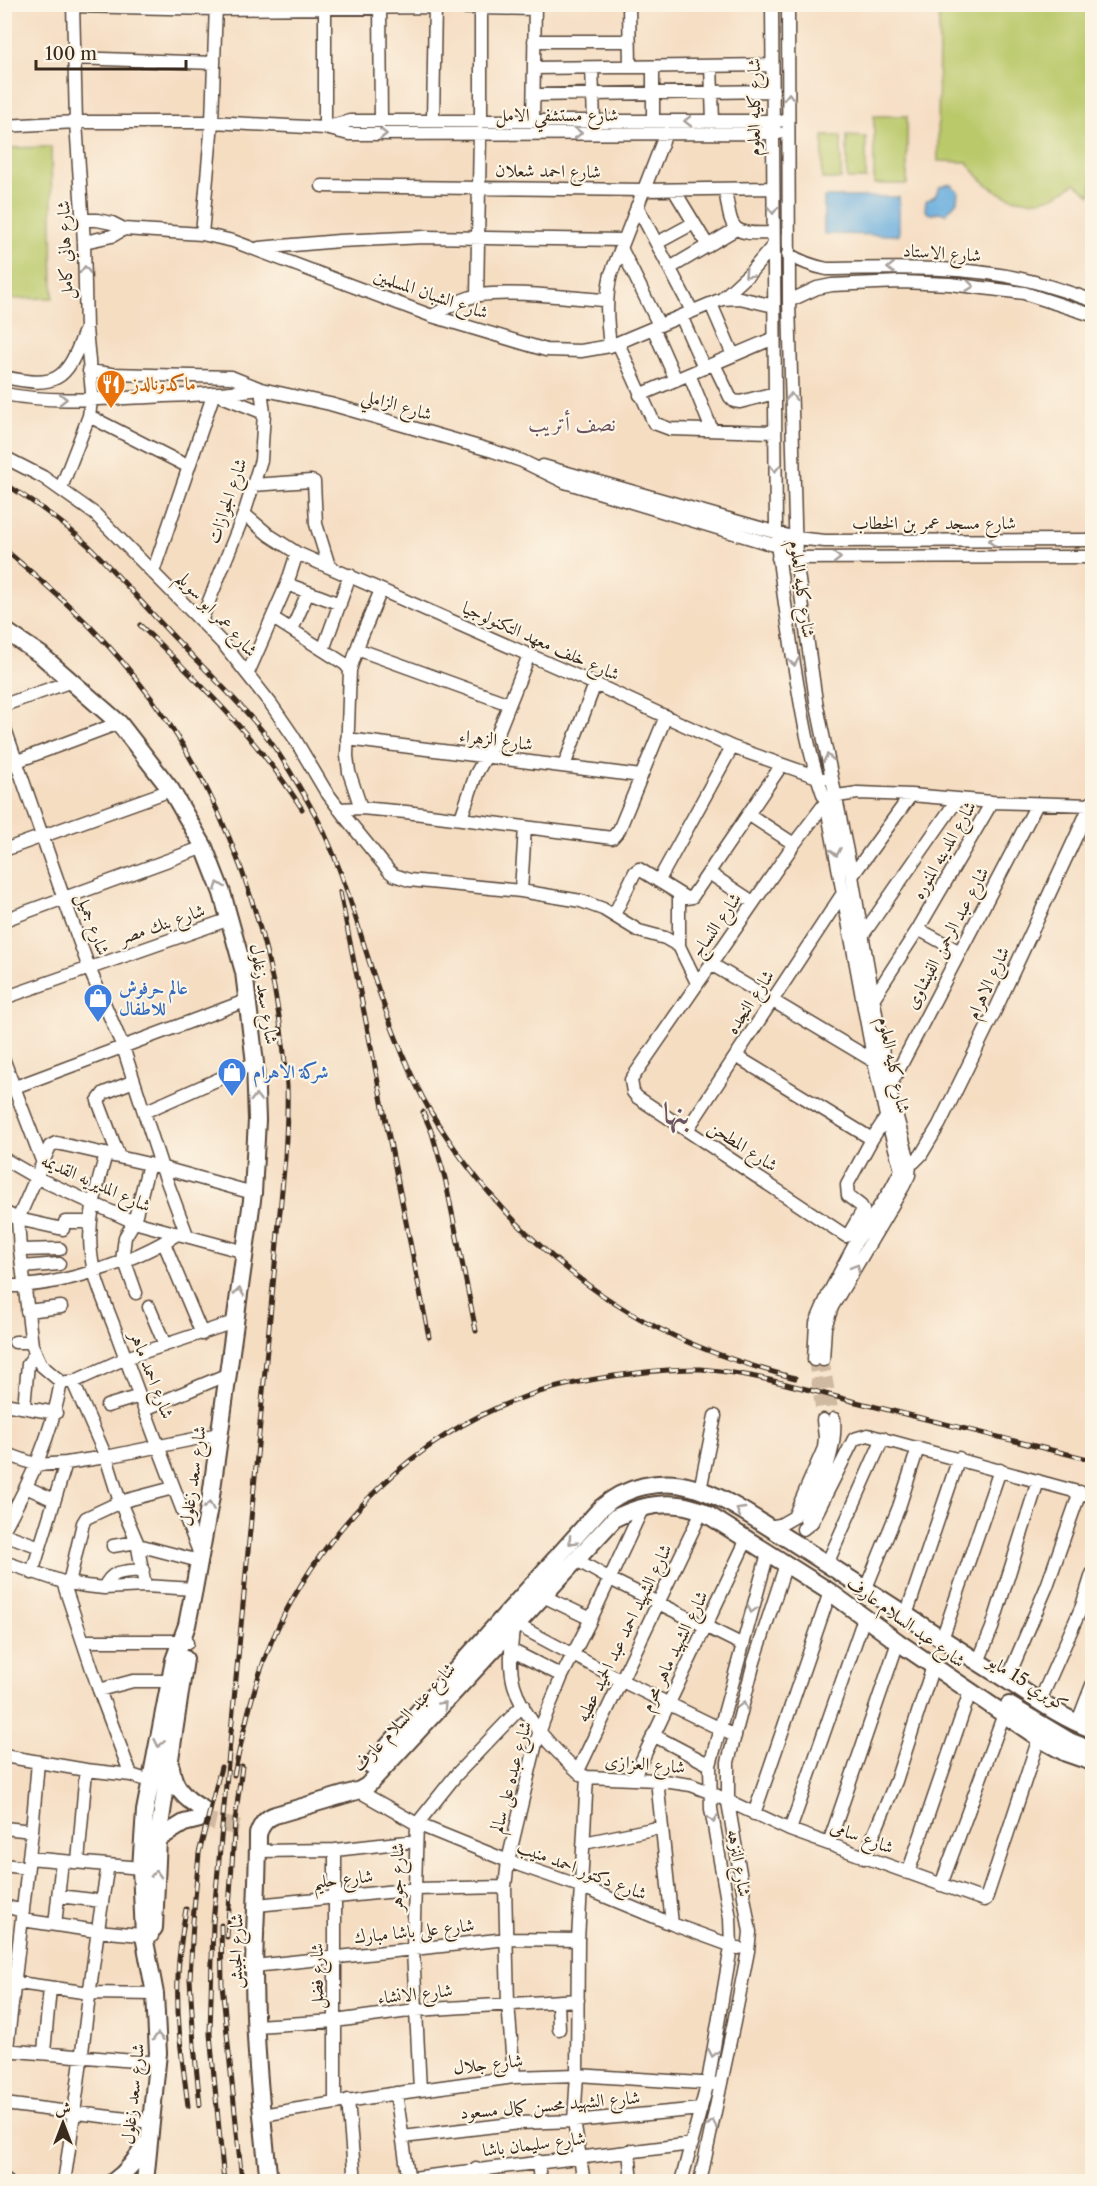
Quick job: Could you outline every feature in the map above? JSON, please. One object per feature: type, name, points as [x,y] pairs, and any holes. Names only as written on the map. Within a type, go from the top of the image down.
[{"type":"main road","name":"شارع سعد زغلول","points":[[8,635],[41,655],[119,723],[171,790],[204,847],[222,893],[241,958],[255,1063],[257,1120],[253,1193],[219,1434],[187,1625],[170,1681],[145,1811],[141,1868],[155,1994],[158,2063],[145,2181]]},
{"type":"main road","name":"شارع عبد السلام عارف","points":[[511,1627],[607,1503],[627,1491],[650,1485],[670,1484],[694,1488],[768,1527],[906,1615],[970,1692],[1039,1738],[1066,1753],[1092,1762]]},
{"type":"main road","points":[[648,1506],[656,1493],[650,1485]]},
{"type":"main road","points":[[681,1504],[680,1492],[694,1488]]},
{"type":"main road","name":"شارع عبد السلام عارف","points":[[357,1790],[359,1779],[543,1596],[615,1518],[648,1506],[681,1504],[702,1511],[830,1592],[898,1642],[978,1662],[1040,1703],[1085,1726]]},
{"type":"main road","name":"كوبري 15 مايو","points":[[866,1588],[864,1598],[868,1602],[936,1652],[1027,1716],[1071,1742],[1092,1750]]},
{"type":"main road","name":"شارع سعد زغلول","points":[[149,1935],[158,1839],[183,1642]]},
{"type":"main road","name":"كوبري 15 مايو","points":[[936,1652],[1063,1728],[1092,1740]]},
{"type":"main road","points":[[158,1839],[202,1814],[179,1789],[171,1771],[170,1758]]},
{"type":"main road","name":"شارع الجيش","points":[[269,2181],[256,2026],[254,1966],[258,1851],[254,1826],[275,1815],[357,1790]]},
{"type":"main road","points":[[113,2181],[126,2173],[139,2156],[150,2129]]},
{"type":"street","points":[[629,4],[630,67]]},
{"type":"street","name":"شارع كليه العلوم","points":[[772,4],[772,247],[777,546],[804,721],[816,777],[832,799],[852,876],[873,999],[880,1064],[889,1088],[890,1112]]},
{"type":"street","name":"شارع كليه العلوم","points":[[788,4],[788,254],[796,559],[819,717],[833,781],[832,799],[843,892],[890,1112],[905,1166]]},
{"type":"street","points":[[73,5],[535,7],[533,121]]},
{"type":"street","name":"شارع هاني كامل","points":[[61,488],[89,416],[92,400],[86,329],[83,220],[76,122],[73,5]]},
{"type":"street","points":[[325,6],[325,128]]},
{"type":"street","points":[[380,6],[381,121]]},
{"type":"street","points":[[433,121],[435,6]]},
{"type":"street","points":[[477,296],[481,6]]},
{"type":"street","points":[[202,234],[212,122],[216,7]]},
{"type":"street","points":[[534,41],[629,41]]},
{"type":"street","points":[[75,58],[214,63]]},
{"type":"street","points":[[534,68],[772,65]]},
{"type":"street","points":[[711,66],[713,121]]},
{"type":"street","points":[[653,67],[653,121]]},
{"type":"street","points":[[592,68],[594,121]]},
{"type":"street","points":[[534,95],[773,91]]},
{"type":"street","name":"شارع مستشفي الامل","points":[[325,128],[350,121],[433,121],[480,127],[666,133],[789,127]]},
{"type":"street","name":"شارع مستشفي الامل","points":[[4,126],[76,122],[212,122],[325,128],[350,134],[480,127],[533,121],[713,121],[773,127]]},
{"type":"street","points":[[666,133],[611,274],[606,300],[614,344],[654,423],[661,427],[775,432]]},
{"type":"street","name":"شارع احمد شعلان","points":[[322,186],[643,190],[773,188]]},
{"type":"street","points":[[725,189],[731,221],[736,229],[747,234],[772,233]]},
{"type":"street","points":[[674,190],[708,246]]},
{"type":"street","points":[[637,206],[670,268],[709,366],[730,398],[740,402],[775,393]]},
{"type":"street","name":"شارع الشبان المسلمين","points":[[83,220],[112,223],[124,229],[202,234],[254,248],[432,316],[546,350],[581,351],[614,344],[717,301],[740,298],[774,306]]},
{"type":"street","points":[[657,243],[694,223]]},
{"type":"street","name":"شارع الشبان المسلمين","points":[[84,242],[112,236],[124,229]]},
{"type":"street","points":[[670,268],[736,229]]},
{"type":"street","points":[[254,248],[370,239],[477,237],[622,244]]},
{"type":"street","points":[[622,244],[676,380]]},
{"type":"street","name":"شارع الشبان المسلمين","points":[[717,301],[749,273],[772,247]]},
{"type":"street","name":"شارع الاستاد","points":[[788,254],[812,266],[827,268],[916,267],[1005,276],[1092,315]]},
{"type":"street","points":[[1003,290],[1005,276]]},
{"type":"street","name":"شارع الاستاد","points":[[789,301],[817,288],[832,285],[888,282],[933,282],[1044,292],[1092,300]]},
{"type":"street","points":[[432,316],[477,296],[503,294],[606,300]]},
{"type":"street","points":[[717,301],[734,355]]},
{"type":"street","points":[[4,377],[39,383],[51,381],[63,374],[76,355],[86,329]]},
{"type":"street","points":[[640,395],[774,338]]},
{"type":"street","points":[[89,370],[111,374],[231,377],[261,389]]},
{"type":"street","points":[[689,374],[712,430]]},
{"type":"street","points":[[18,397],[25,382]]},
{"type":"street","points":[[4,394],[18,397],[92,400],[261,389]]},
{"type":"street","name":"شارع الجوازات","points":[[201,621],[244,513],[261,460],[264,413],[261,389]]},
{"type":"street","name":"شارع الزاملي","points":[[261,389],[330,404],[522,461],[566,471],[777,546]]},
{"type":"street","points":[[214,393],[264,413]]},
{"type":"street","points":[[153,572],[214,393]]},
{"type":"street","points":[[89,416],[189,467]]},
{"type":"street","name":"شارع عمر ابو سويلم","points":[[4,457],[61,488],[95,514],[201,621],[248,673],[293,736],[325,790],[389,871],[400,878],[520,891],[581,901],[603,909],[639,931],[665,938],[679,946]]},
{"type":"street","points":[[253,485],[314,482],[316,524],[329,566]]},
{"type":"street","name":"شارع خلف معهد التكنولوجيا","points":[[244,513],[269,535],[297,553],[732,747],[782,766],[833,781]]},
{"type":"street","name":"شارع مسجد عمر بن الخطاب","points":[[777,546],[795,538],[825,541],[1092,540]]},
{"type":"street","points":[[1021,540],[1021,557]]},
{"type":"street","name":"شارع مسجد عمر بن الخطاب","points":[[777,546],[796,559],[1092,557]]},
{"type":"street","points":[[248,673],[287,584],[297,553]]},
{"type":"street","points":[[323,650],[350,575]]},
{"type":"street","points":[[287,584],[340,604]]},
{"type":"street","points":[[361,808],[349,772],[347,739],[350,670],[381,590]]},
{"type":"street","points":[[292,630],[308,592]]},
{"type":"street","points":[[273,618],[345,664],[350,670]]},
{"type":"street","points":[[357,649],[509,704]]},
{"type":"street","points":[[461,818],[476,774],[486,757],[529,655]]},
{"type":"street","points":[[4,705],[72,681]]},
{"type":"street","points":[[564,766],[595,684]]},
{"type":"street","points":[[339,809],[361,808],[461,818],[614,837],[619,830],[666,716]]},
{"type":"street","points":[[804,721],[819,717]]},
{"type":"street","points":[[10,764],[119,723]]},
{"type":"street","name":"شارع جميل","points":[[4,726],[10,764],[41,836],[89,968],[123,1047],[144,1112],[155,1166],[183,1234]]},
{"type":"street","name":"شارع الزهراء","points":[[347,739],[640,776]]},
{"type":"street","points":[[659,880],[732,747]]},
{"type":"street","points":[[614,915],[635,872],[641,869],[682,896],[694,896],[782,766]]},
{"type":"street","points":[[4,850],[171,790]]},
{"type":"street","points":[[832,799],[858,793],[992,802]]},
{"type":"street","points":[[852,876],[911,795]]},
{"type":"street","name":"شارع النساج","points":[[631,1080],[794,844],[832,799]]},
{"type":"street","points":[[862,936],[957,800]]},
{"type":"street","name":"شارع المدينه المنوره","points":[[873,999],[918,929],[992,802],[1092,804]]},
{"type":"street","name":"شارع عبد الرحمن الفيشاوى","points":[[889,1088],[1037,804]]},
{"type":"street","name":"شارع الاهرام","points":[[905,1166],[921,1155],[939,1125],[1092,804]]},
{"type":"street","points":[[748,814],[794,844]]},
{"type":"street","points":[[520,891],[525,827]]},
{"type":"street","points":[[4,920],[204,847]]},
{"type":"street","points":[[709,873],[753,902]]},
{"type":"street","name":"شارع النجده","points":[[687,1130],[843,892]]},
{"type":"street","points":[[682,896],[679,946],[697,983]]},
{"type":"street","name":"شارع بنك مصر","points":[[4,998],[230,919]]},
{"type":"street","points":[[918,929],[960,952]]},
{"type":"street","points":[[711,964],[880,1064]]},
{"type":"street","points":[[15,1087],[248,1000]]},
{"type":"street","points":[[736,1056],[872,1138],[890,1112]]},
{"type":"street","points":[[4,1061],[43,1163]]},
{"type":"street","points":[[144,1112],[255,1063]]},
{"type":"street","name":"شارع المطحن","points":[[631,1080],[633,1092],[637,1097],[844,1235],[849,1234],[862,1212],[861,1206],[851,1201],[846,1191],[847,1185],[872,1138]]},
{"type":"street","points":[[113,1156],[98,1101],[104,1093],[134,1081]]},
{"type":"street","points":[[145,1586],[137,1544],[120,1502],[106,1457],[67,1382],[41,1365],[33,1348],[18,1220],[51,1146],[56,1143],[155,1166],[253,1193]]},
{"type":"street","name":"شارع احمد ماهر","points":[[113,1156],[92,1204],[90,1251],[95,1272],[200,1558]]},
{"type":"street","name":"شارع المديريه القديمه","points":[[4,1159],[37,1178],[134,1222],[244,1252]]},
{"type":"street","points":[[136,1293],[123,1260],[125,1237],[134,1222],[155,1166]]},
{"type":"street","points":[[818,1360],[832,1307],[903,1187],[909,1175],[905,1166]]},
{"type":"street","points":[[4,1212],[18,1220],[64,1226],[90,1222]]},
{"type":"street","points":[[4,1286],[25,1287],[95,1272],[183,1234]]},
{"type":"street","points":[[164,1243],[202,1334]]},
{"type":"street","points":[[20,1250],[60,1250]]},
{"type":"street","points":[[22,1267],[59,1264]]},
{"type":"street","points":[[27,1311],[61,1307]]},
{"type":"street","points":[[149,1307],[165,1346]]},
{"type":"street","points":[[5,1528],[9,1510],[26,1487],[37,1465],[67,1382],[126,1358],[234,1322]]},
{"type":"street","points":[[15,1342],[33,1348]]},
{"type":"street","points":[[24,1407],[28,1364],[33,1348]]},
{"type":"street","points":[[145,1409],[226,1375]]},
{"type":"street","points":[[107,1406],[140,1396]]},
{"type":"street","points":[[4,1404],[56,1413]]},
{"type":"street","points":[[694,1488],[715,1416]]},
{"type":"street","points":[[768,1527],[787,1522],[798,1510],[824,1448],[829,1420],[834,1442],[832,1455],[803,1529],[800,1548]]},
{"type":"street","points":[[4,1453],[37,1465],[66,1463],[219,1434]]},
{"type":"street","points":[[803,1529],[812,1522],[854,1439],[868,1435],[1086,1494],[1007,1680]]},
{"type":"street","points":[[827,1564],[884,1438]]},
{"type":"street","points":[[866,1588],[899,1508],[918,1448]]},
{"type":"street","points":[[906,1615],[959,1458]]},
{"type":"street","points":[[32,1573],[66,1463]]},
{"type":"street","points":[[864,1858],[896,1781],[936,1652],[1000,1470]]},
{"type":"street","points":[[978,1662],[996,1617],[1038,1481]]},
{"type":"street","points":[[26,1487],[54,1500]]},
{"type":"street","points":[[131,1775],[99,1690],[66,1583],[84,1521],[120,1502],[173,1488]]},
{"type":"street","name":"شارع عبده على سالم","points":[[514,2077],[508,2003],[505,1887],[508,1861],[540,1732],[562,1677],[648,1506]]},
{"type":"street","name":"شارع الشهيد احمد عبد الحميد عطيه","points":[[583,1774],[622,1681],[702,1511]]},
{"type":"street","points":[[4,1534],[40,1547]]},
{"type":"street","name":"شارع الشهيد ماهر محرم","points":[[633,1779],[747,1539]]},
{"type":"street","points":[[113,1546],[137,1544],[200,1558]]},
{"type":"street","name":"شارع النزهه","points":[[700,2181],[731,1947],[730,1918],[709,1791],[710,1765],[768,1553]]},
{"type":"street","points":[[575,1559],[610,1579],[743,1645]]},
{"type":"street","points":[[4,1562],[66,1583],[104,1588],[145,1586],[194,1589]]},
{"type":"street","name":"شارع النزهه","points":[[681,2181],[701,2109],[714,2083],[734,2022],[748,1951],[750,1932],[748,1916],[728,1802],[728,1762],[754,1662],[786,1564]]},
{"type":"street","points":[[104,1588],[108,1579],[114,1574],[143,1570]]},
{"type":"street","points":[[1040,1703],[1082,1606],[1092,1574]]},
{"type":"street","points":[[754,1814],[830,1592]]},
{"type":"street","points":[[543,1596],[591,1619]]},
{"type":"street","points":[[790,1830],[864,1618]]},
{"type":"street","points":[[511,1627],[573,1655],[735,1736]]},
{"type":"street","points":[[511,1627],[562,1677]]},
{"type":"street","name":"شارع العزازى","points":[[511,1627],[514,1686],[523,1705],[540,1732],[583,1774],[691,1785],[709,1791],[728,1802]]},
{"type":"street","points":[[84,1641],[183,1642]]},
{"type":"street","points":[[829,1844],[898,1642]]},
{"type":"street","points":[[99,1690],[133,1681],[170,1681]]},
{"type":"street","points":[[1085,1726],[1092,1685]]},
{"type":"street","points":[[908,1873],[970,1692]]},
{"type":"street","name":"شارع جوهر","points":[[420,2090],[413,1950],[417,1824],[456,1775],[523,1705]]},
{"type":"street","points":[[941,1885],[1004,1714]]},
{"type":"street","points":[[653,1735],[710,1765]]},
{"type":"street","name":"شارع سامى","points":[[728,1802],[790,1830],[864,1858],[986,1899],[1039,1738]]},
{"type":"street","points":[[4,1756],[131,1775],[150,1781]]},
{"type":"street","points":[[4,2074],[10,1982],[22,1916],[38,1762]]},
{"type":"street","points":[[78,1862],[86,1770]]},
{"type":"street","points":[[583,1774],[584,1843],[578,1940],[577,2075],[574,2121],[584,2181]]},
{"type":"street","points":[[657,1780],[672,1924]]},
{"type":"street","name":"شارع دكتور احمد منيب","points":[[357,1790],[417,1824],[731,1947],[748,1951]]},
{"type":"street","points":[[584,1843],[662,1827]]},
{"type":"street","points":[[4,1828],[32,1831]]},
{"type":"street","points":[[258,1851],[335,1850],[416,1841]]},
{"type":"street","name":"شارع فضل","points":[[335,1850],[335,2102]]},
{"type":"street","points":[[55,1925],[62,1861]]},
{"type":"street","points":[[4,1864],[62,1861],[141,1868]]},
{"type":"street","points":[[64,2181],[108,1865]]},
{"type":"street","name":"شارع حليم","points":[[256,1905],[416,1889],[505,1887]]},
{"type":"street","points":[[58,1896],[102,1901]]},
{"type":"street","points":[[4,1906],[22,1916],[55,1925],[149,1935]]},
{"type":"street","name":"شارع على باشا مبارك","points":[[254,1966],[507,1940],[578,1940]]},
{"type":"street","points":[[10,1982],[90,1993],[155,1994]]},
{"type":"street","points":[[45,2052],[51,1988]]},
{"type":"street","name":"شارع الانشاء","points":[[256,2026],[335,2021],[416,2010],[578,2000]]},
{"type":"street","points":[[558,2002],[559,2029]]},
{"type":"street","points":[[720,2019],[734,2022]]},
{"type":"street","points":[[6,2050],[158,2063]]},
{"type":"street","name":"شارع جلال","points":[[262,2115],[348,2100],[514,2077],[577,2075],[714,2083]]},
{"type":"street","points":[[396,2093],[409,2180]]},
{"type":"street","points":[[348,2100],[355,2181]]},
{"type":"street","points":[[4,2104],[75,2113],[150,2129]]},
{"type":"street","name":"شارع الشهيد محسن كمال مسعود","points":[[403,2137],[520,2123],[574,2121],[701,2109]]},
{"type":"street","name":"شارع سليمان باشا","points":[[380,2181],[477,2175],[538,2162],[692,2144]]},
{"type":"street","points":[[629,2151],[633,2181]]},
{"type":"street","points":[[538,2162],[540,2181]]},
{"type":"green space","points":[[939,5],[1092,5],[1092,192],[1090,195],[1075,183],[1045,199],[1016,199],[989,186],[967,162],[938,161]]},
{"type":"green space","points":[[874,116],[907,116],[907,184],[874,184]]},
{"type":"green space","points":[[823,136],[841,136],[841,179],[822,179]]},
{"type":"green space","points":[[847,136],[866,137],[866,179],[847,179]]},
{"type":"green space","points":[[51,147],[53,298],[5,299],[5,148]]},
{"type":"water","points":[[950,184],[958,191],[957,201],[946,214],[928,213],[925,209],[926,201],[935,196],[940,187]]},
{"type":"water","points":[[824,197],[899,197],[899,235],[824,234]]},
{"type":"tunnel","points":[[814,1360],[823,1420]]},
{"type":"tunnel","points":[[823,1360],[834,1419]]},
{"type":"tunnel","points":[[200,1819],[245,1829]]},
{"type":"railway","points":[[4,483],[48,513],[89,546],[242,707],[278,753],[305,796],[328,840],[345,885],[386,1013],[416,1084],[452,1144],[504,1210],[565,1267],[599,1293],[635,1315],[702,1348],[748,1365],[795,1378]]},
{"type":"railway","points":[[4,549],[72,609],[119,658],[167,720],[195,767],[220,817],[241,869],[272,977],[281,1032],[287,1086],[285,1158],[213,1923],[210,2034],[224,2182]]},
{"type":"railway","points":[[140,625],[227,712],[285,783],[302,809]]},
{"type":"railway","points":[[340,892],[429,1337]]},
{"type":"railway","points":[[423,1112],[432,1133],[445,1178],[476,1331]]},
{"type":"railway","points":[[234,1775],[252,1698],[271,1643],[299,1588],[322,1553],[378,1489],[410,1461],[444,1436],[519,1399],[578,1382],[635,1373],[690,1369],[721,1371],[781,1383],[1092,1460]]},
{"type":"railway","points":[[227,1937],[235,1821],[242,1766]]},
{"type":"railway","points":[[200,2105],[190,1979],[193,1921],[199,1853],[221,1767]]},
{"type":"railway","points":[[186,1909],[179,1953],[178,2011],[188,2106]]},
{"type":"railway","points":[[221,1925],[222,1984],[242,2182]]},
{"type":"place","name":"ماكدونالدز","points":[[111,410]]},
{"type":"place","name":"عالم حرفوش للاطفال","points":[[98,1024]]},
{"type":"place","name":"شركة الاهرام","points":[[232,1098]]},
{"type":"district","name":"نصف أتريب","points":[[572,424]]},
{"type":"district","name":"بنها","points":[[677,1114]]}]
